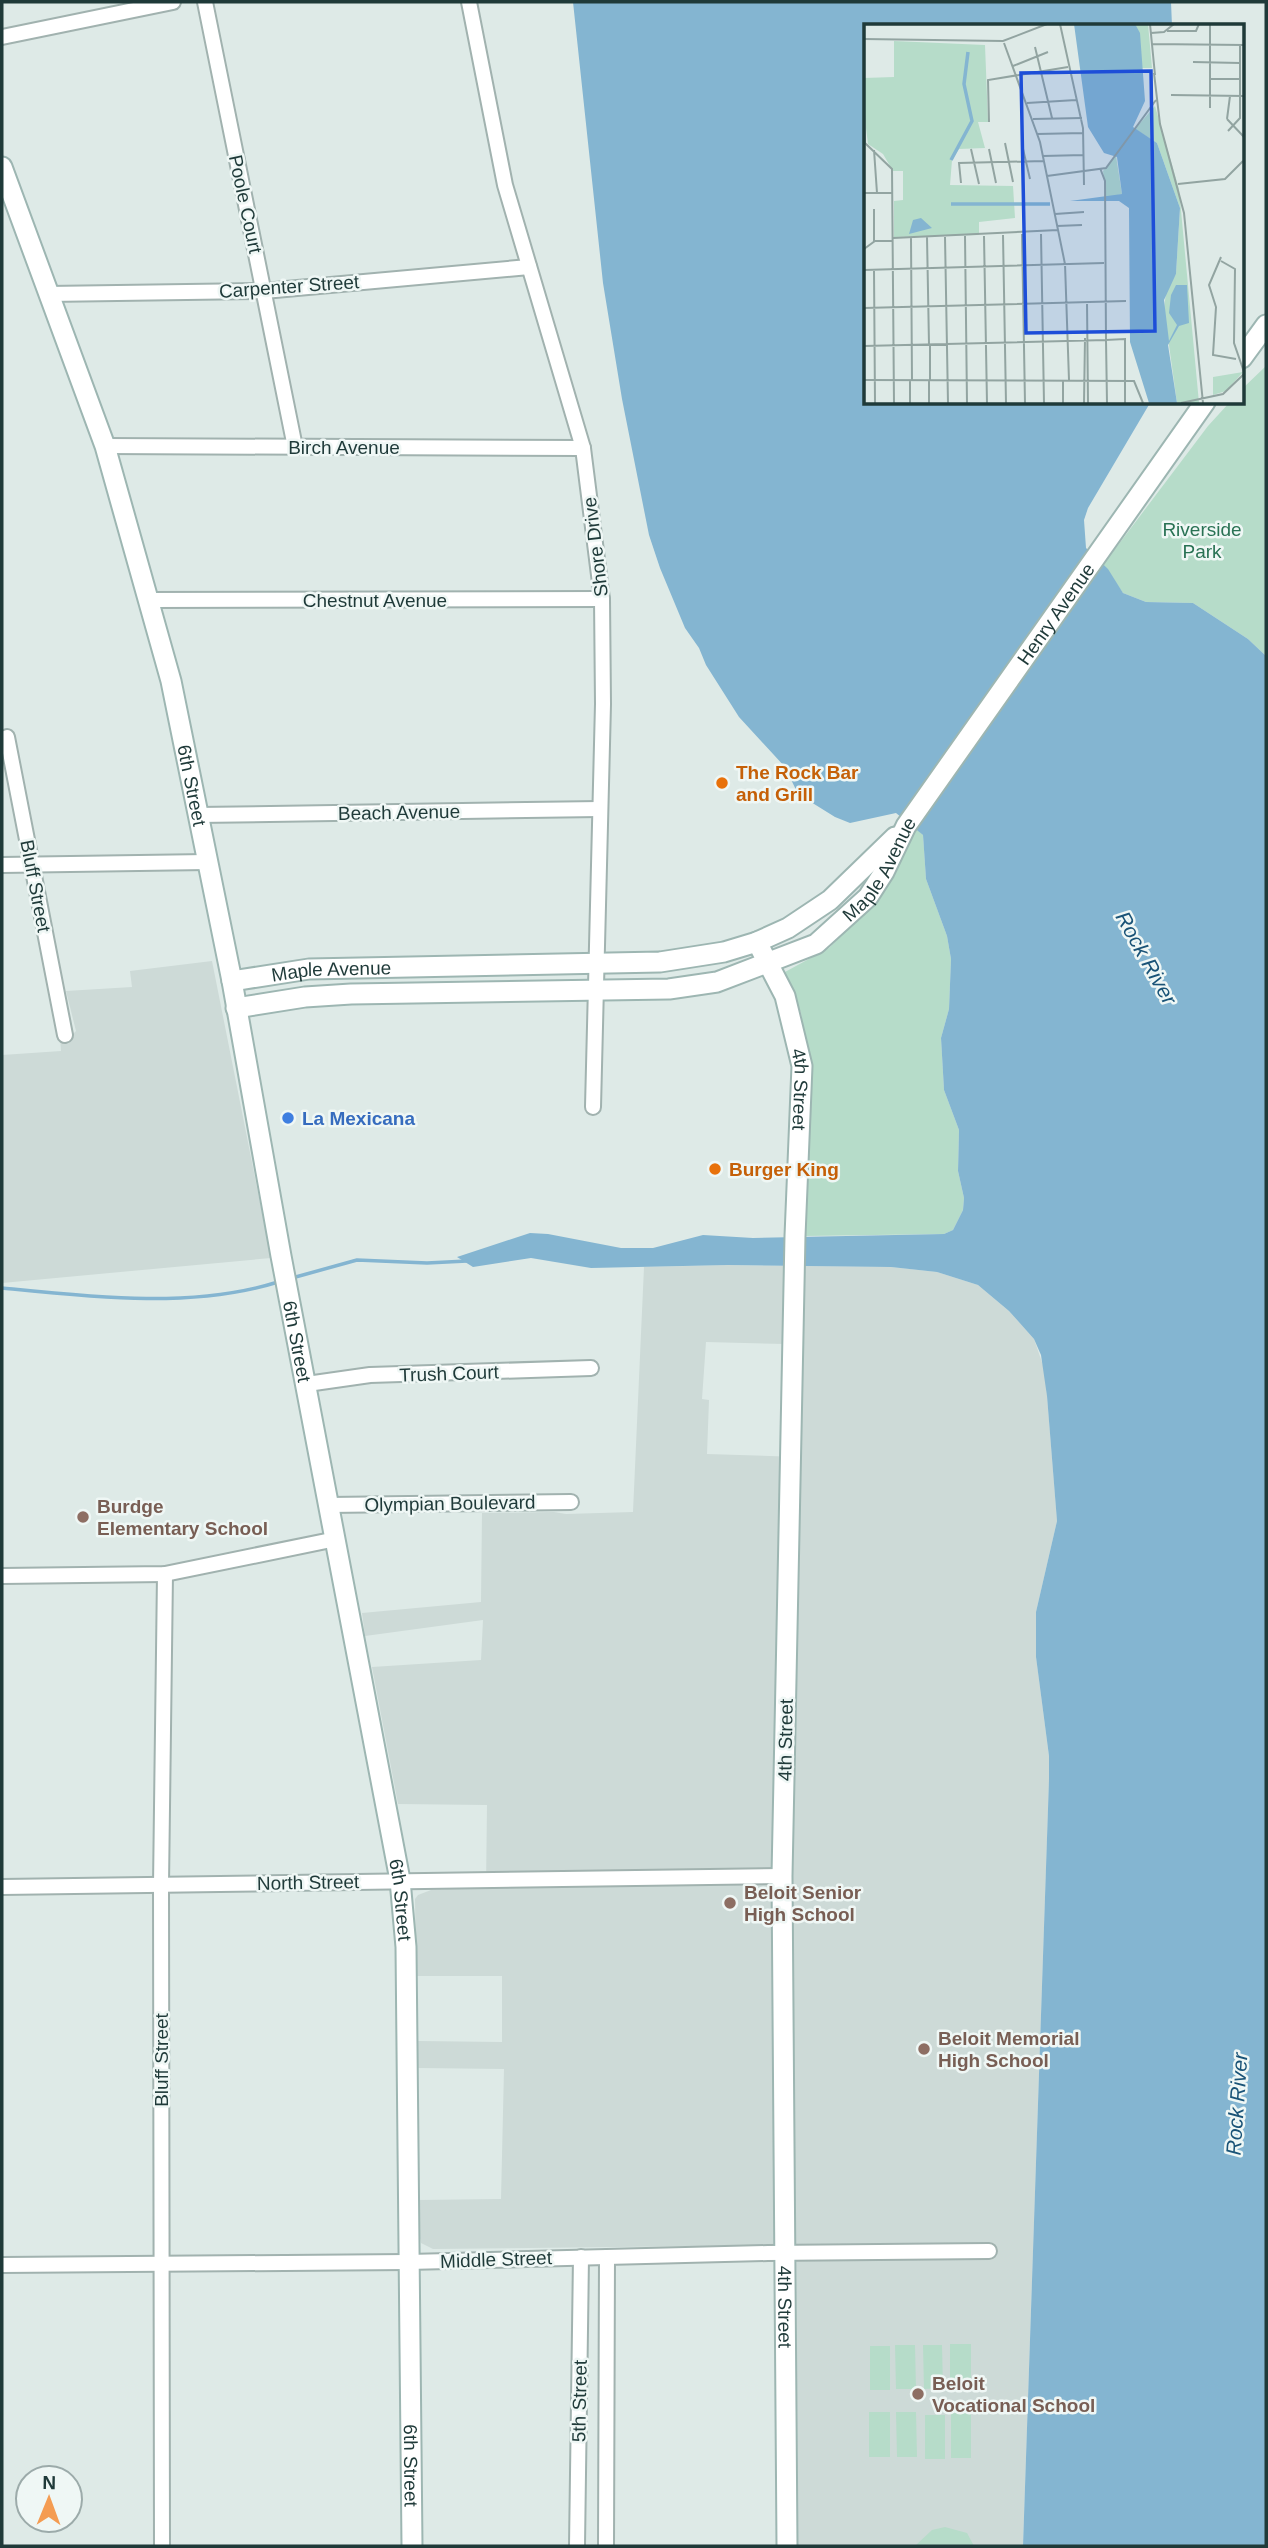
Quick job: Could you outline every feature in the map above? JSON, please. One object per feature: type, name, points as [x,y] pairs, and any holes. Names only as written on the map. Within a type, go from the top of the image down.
[{"type":"street","points":[[2,37],[173,2]]},
{"type":"street","name":"Poole Court","points":[[205,2],[296,447]]},
{"type":"street","name":"Shore Drive","points":[[470,2],[505,185],[583,448],[602,599],[603,704],[593,1107]]},
{"type":"street","name":"6th Street","points":[[2,167],[105,446],[171,681],[232,981],[281,1256],[400,1880],[406,1947],[412,2546]]},
{"type":"street","name":"Carpenter Street","points":[[47,294],[264,291],[529,267]]},
{"type":"street","points":[[1252,350],[1266,325]]},
{"type":"street","name":"Henry Avenue","points":[[906,826],[1204,404]]},
{"type":"street","name":"Birch Avenue","points":[[105,446],[583,448]]},
{"type":"street","name":"Chestnut Avenue","points":[[148,600],[602,599]]},
{"type":"street","name":"Bluff Street","points":[[8,737],[65,1035]]},
{"type":"street","name":"Beach Avenue","points":[[198,815],[600,809]]},
{"type":"street","name":"Maple Avenue","points":[[232,981],[309,969],[685,960],[724,952],[757,942],[788,928],[830,900],[906,826]]},
{"type":"street","name":"Maple Avenue","points":[[236,1008],[305,997],[669,989],[717,982],[816,944],[868,897],[884,872],[906,826]]},
{"type":"street","points":[[2,865],[207,862]]},
{"type":"street","name":"4th Street","points":[[757,942],[785,996],[802,1066],[794,1271],[782,1876],[787,2546]]},
{"type":"street","name":"Trush Court","points":[[307,1384],[370,1375],[591,1368]]},
{"type":"street","name":"Olympian Boulevard","points":[[329,1505],[571,1502]]},
{"type":"street","points":[[2,1576],[164,1574],[336,1539]]},
{"type":"street","name":"Bluff Street","points":[[162,2546],[161,1885],[164,1574]]},
{"type":"street","name":"North Street","points":[[2,1887],[782,1876]]},
{"type":"street","name":"Middle Street","points":[[2,2265],[408,2262],[989,2251]]},
{"type":"street","name":"5th Street","points":[[577,2546],[581,2257]]},
{"type":"street","name":"5th Street","points":[[606,2546],[607,2257]]},
{"type":"shaded area","points":[[212,961],[271,1258],[2,1283],[2,1055],[61,1051],[60,1037],[71,1036],[76,1031],[66,991],[132,987],[130,971]]},
{"type":"shaded area","name":"Beloit Senior High School","points":[[783,1266],[785,1344],[706,1342],[702,1399],[709,1400],[707,1454],[799,1457],[802,1266],[891,1267],[937,1272],[978,1285],[1009,1311],[1034,1339],[1045,1371],[1057,1521],[1036,1612],[1036,1657],[1049,1756],[1049,1779],[1023,2546],[798,2546],[796,2245],[433,2249],[421,2243],[419,2200],[501,2199],[504,2069],[418,2068],[418,2041],[502,2042],[502,1976],[416,1976],[415,1899],[418,1895],[431,1890],[486,1887],[487,1805],[398,1804],[372,1667],[481,1660],[483,1620],[365,1636],[362,1613],[481,1602],[482,1513],[633,1512],[644,1267]]},
{"type":"green space","name":"Riverside Park","points":[[1266,366],[1266,656],[1248,639],[1193,603],[1146,602],[1123,593],[1103,565],[1208,426],[1228,404],[1244,404],[1244,387]]},
{"type":"green space","points":[[916,828],[923,835],[926,879],[947,936],[951,959],[949,1009],[941,1038],[944,1090],[959,1130],[958,1171],[964,1198],[963,1210],[953,1230],[944,1234],[805,1236],[809,1081],[801,1013],[785,972],[829,948],[866,911]]},
{"type":"green space","points":[[950,2344],[971,2344],[971,2389],[950,2389]]},
{"type":"green space","points":[[895,2345],[915,2345],[916,2389],[896,2389]]},
{"type":"green space","points":[[923,2345],[942,2345],[943,2388],[924,2389]]},
{"type":"green space","points":[[870,2346],[890,2346],[890,2390],[870,2390]]},
{"type":"green space","points":[[869,2412],[890,2412],[890,2457],[869,2457]]},
{"type":"green space","points":[[896,2412],[916,2412],[917,2457],[897,2457]]},
{"type":"green space","points":[[951,2413],[971,2413],[971,2458],[951,2458]]},
{"type":"green space","points":[[925,2415],[945,2415],[945,2459],[925,2459]]},
{"type":"green space","points":[[945,2527],[967,2533],[974,2546],[915,2546],[932,2530]]},
{"type":"water","name":"Rock River","points":[[573,2],[1171,2],[1172,24],[864,24],[864,404],[1149,404],[1088,508],[1084,520],[1086,548],[1108,569],[1123,593],[1146,602],[1193,603],[1248,639],[1266,656],[1266,2546],[1023,2546],[1049,1779],[1049,1756],[1036,1657],[1036,1612],[1057,1521],[1047,1396],[1041,1355],[1034,1339],[1009,1311],[978,1285],[937,1272],[891,1267],[728,1265],[591,1268],[531,1258],[473,1267],[457,1257],[530,1233],[621,1248],[653,1248],[703,1235],[753,1238],[944,1234],[953,1230],[963,1210],[964,1198],[958,1171],[959,1130],[944,1090],[941,1038],[949,1009],[951,959],[947,936],[926,879],[923,835],[896,813],[850,823],[798,794],[785,767],[739,717],[706,665],[699,648],[685,628],[649,535],[622,399],[603,283]]},
{"type":"waterway","points":[[292,1278],[357,1260],[427,1263],[467,1261]]},
{"type":"waterway","points":[[2,1288],[70,1295],[176,1298],[211,1296],[278,1282]]},
{"type":"place","name":"The Rock Bar and Grill","points":[[722,783]]},
{"type":"place","name":"La Mexicana","points":[[288,1118]]},
{"type":"place","name":"Burger King","points":[[715,1169]]},
{"type":"place","name":"Burdge Elementary School","points":[[83,1517]]},
{"type":"place","name":"Beloit Senior High School","points":[[730,1903]]},
{"type":"place","name":"Beloit Memorial High School","points":[[924,2049]]},
{"type":"place","name":"Beloit Vocational School","points":[[918,2394]]}]
